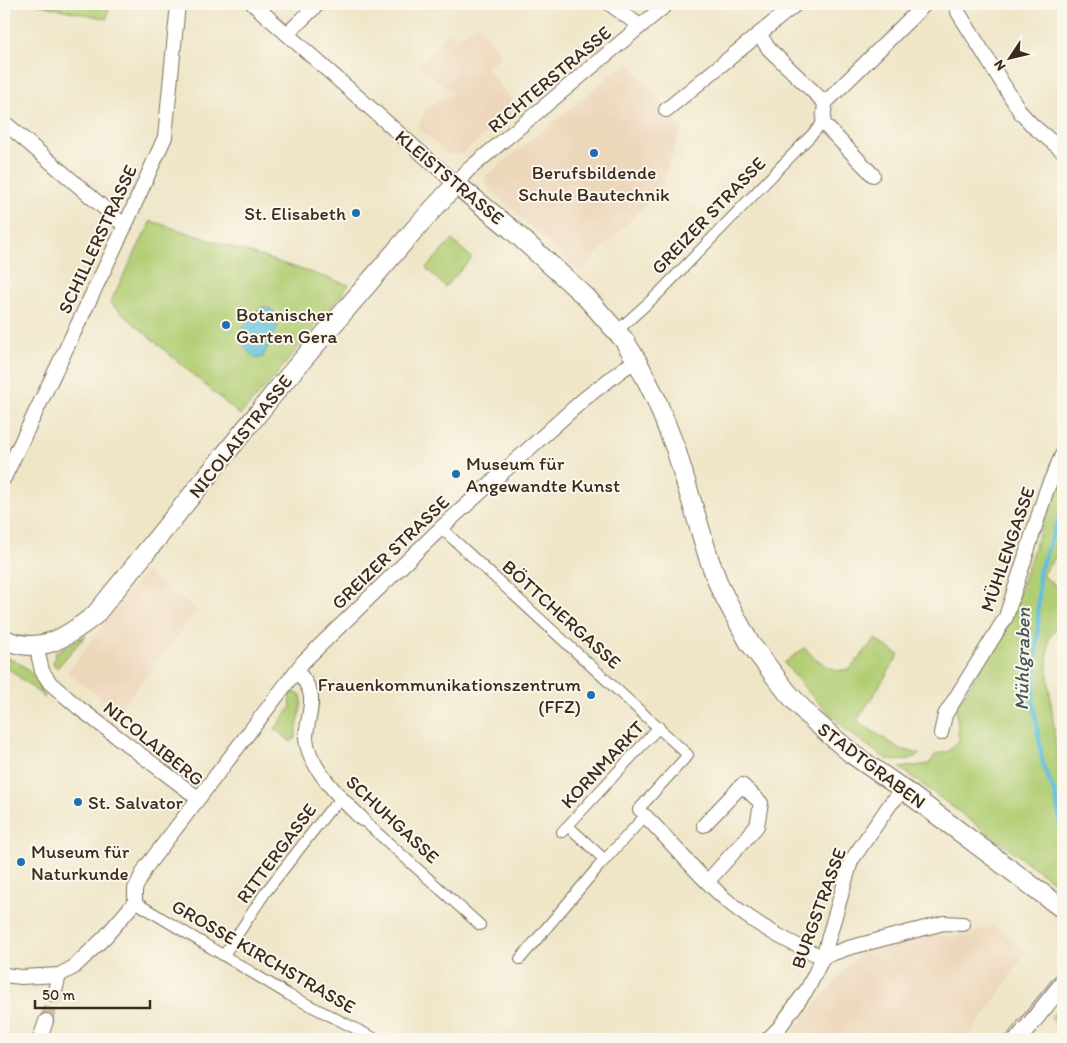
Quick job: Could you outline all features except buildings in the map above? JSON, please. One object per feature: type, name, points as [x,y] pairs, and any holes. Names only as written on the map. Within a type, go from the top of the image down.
[{"type":"main road","name":"KLEISTSTRASSE","points":[[456,184],[518,235],[586,297],[617,331],[637,361]]},
{"type":"main road","name":"NICOLAISTRASSE","points":[[4,639],[22,645],[46,644],[66,637],[95,615],[286,379],[456,184]]},
{"type":"main road","name":"STADTGRABEN","points":[[637,361],[656,399],[676,450],[706,550],[720,588],[749,642],[787,692],[811,718],[852,754],[904,790],[1063,909]]},
{"type":"main road","points":[[1017,1039],[1063,982]]},
{"type":"street","name":"SCHILLERSTRASSE","points":[[4,478],[125,226],[165,137],[178,4]]},
{"type":"street","name":"KLEISTSTRASSE","points":[[253,4],[456,184]]},
{"type":"street","points":[[287,34],[318,4]]},
{"type":"street","points":[[610,4],[640,26]]},
{"type":"street","name":"RICHTERSTRASSE","points":[[456,184],[468,170],[667,4]]},
{"type":"street","points":[[666,110],[796,4]]},
{"type":"street","points":[[873,175],[823,123],[825,103],[925,4]]},
{"type":"street","points":[[958,12],[1021,113],[1033,126],[1063,151]]},
{"type":"street","points":[[759,34],[769,49],[825,103]]},
{"type":"street","points":[[4,122],[125,226]]},
{"type":"street","name":"GREIZER STRASSE","points":[[617,331],[658,293],[823,123]]},
{"type":"street","name":"GREIZER STRASSE","points":[[202,793],[303,662],[441,528],[584,400],[637,361]]},
{"type":"street","name":"MÜHLENGASSE","points":[[941,734],[945,715],[1006,617],[1047,488],[1063,453]]},
{"type":"street","name":"BÖTTCHERGASSE","points":[[441,528],[659,728]]},
{"type":"street","name":"NICOLAIBERG","points":[[36,645],[42,671],[50,683],[79,708],[202,793],[146,867],[135,889],[135,902]]},
{"type":"street","name":"SCHUHGASSE","points":[[297,670],[309,687],[312,701],[306,736],[307,746],[327,782],[342,800],[480,925]]},
{"type":"street","name":"KORNMARKT","points":[[602,863],[565,829],[659,728],[688,755],[638,810],[645,816]]},
{"type":"street","points":[[704,826],[742,784],[761,803],[757,826],[708,881]]},
{"type":"street","name":"BURGSTRASSE","points":[[768,1039],[779,1028],[808,988],[824,957],[851,861],[891,803],[904,790]]},
{"type":"street","name":"RITTERGASSE","points":[[224,955],[265,893],[328,812],[342,800]]},
{"type":"street","points":[[520,959],[645,816],[730,903],[803,949],[824,957],[848,948],[944,923],[964,924]]},
{"type":"street","points":[[4,974],[21,977],[59,975],[74,967],[105,937],[135,902]]},
{"type":"street","name":"GROSSE KIRCHSTRASSE","points":[[135,902],[289,995],[376,1039]]},
{"type":"street","points":[[54,995],[59,975]]},
{"type":"street","points":[[40,1039],[46,1021]]},
{"type":"shaded area","points":[[477,25],[502,55],[486,68],[518,108],[461,154],[449,155],[418,127],[425,112],[432,104],[453,93],[420,66],[449,31],[457,39]]},
{"type":"shaded area","name":"Berufsbildende Schule Bautechnik","points":[[628,61],[682,129],[658,193],[580,271],[488,188],[485,183],[485,177]]},
{"type":"shaded area","points":[[145,571],[197,610],[118,712],[67,672]]},
{"type":"shaded area","points":[[994,926],[1027,952],[968,1039],[787,1039],[864,947],[931,934],[955,937]]},
{"type":"green space","points":[[35,4],[109,4],[107,19]]},
{"type":"green space","name":"Botanischer Garten Gera","points":[[151,221],[349,285],[272,380],[240,415],[110,303]]},
{"type":"green space","points":[[452,240],[472,258],[445,287],[426,268]]},
{"type":"green space","points":[[1063,485],[1063,536],[1054,548],[1059,552],[1042,575],[1063,592],[1063,620],[1049,638],[1047,666],[1063,810],[1063,883],[1051,880],[900,768],[929,764],[936,754],[949,751],[959,740],[956,708],[1008,624],[1054,491]]},
{"type":"green space","points":[[86,635],[57,668],[53,664],[56,652]]},
{"type":"green space","points":[[875,639],[899,655],[857,721],[900,749],[920,754],[908,759],[899,761],[886,759],[846,730],[810,694],[784,663],[804,648],[816,659],[836,671],[850,669]]},
{"type":"green space","points":[[4,657],[19,663],[30,672],[45,698],[4,665]]},
{"type":"green space","points":[[294,692],[301,695],[302,701],[295,738],[291,742],[275,729],[291,707],[289,696]]},
{"type":"green space","points":[[1063,1003],[1063,1039],[1052,1039],[1059,1027],[1051,1017]]},
{"type":"water","points":[[263,307],[271,309],[280,321],[263,357],[257,359],[243,345],[241,332],[255,313]]},
{"type":"waterway","name":"Mühlgraben","points":[[1063,508],[1039,572],[1038,626],[1033,700],[1043,765],[1056,796],[1063,842]]},
{"type":"tunnel","points":[[46,1021],[54,995]]},
{"type":"tram line","points":[[1007,1039],[1063,969]]},
{"type":"tram line","points":[[4,1032],[22,1039]]},
{"type":"place","name":"Berufsbildende Schule Bautechnik","points":[[594,153]]},
{"type":"place","name":"St. Elisabeth","points":[[356,213]]},
{"type":"place","name":"Botanischer Garten Gera","points":[[226,325]]},
{"type":"place","name":"Museum für Angewandte Kunst","points":[[456,474]]},
{"type":"place","name":"Frauenkommunikationszentrum (FFZ)","points":[[591,695]]},
{"type":"place","name":"St. Salvator","points":[[78,802]]},
{"type":"place","name":"Museum für Naturkunde","points":[[21,862]]}]
